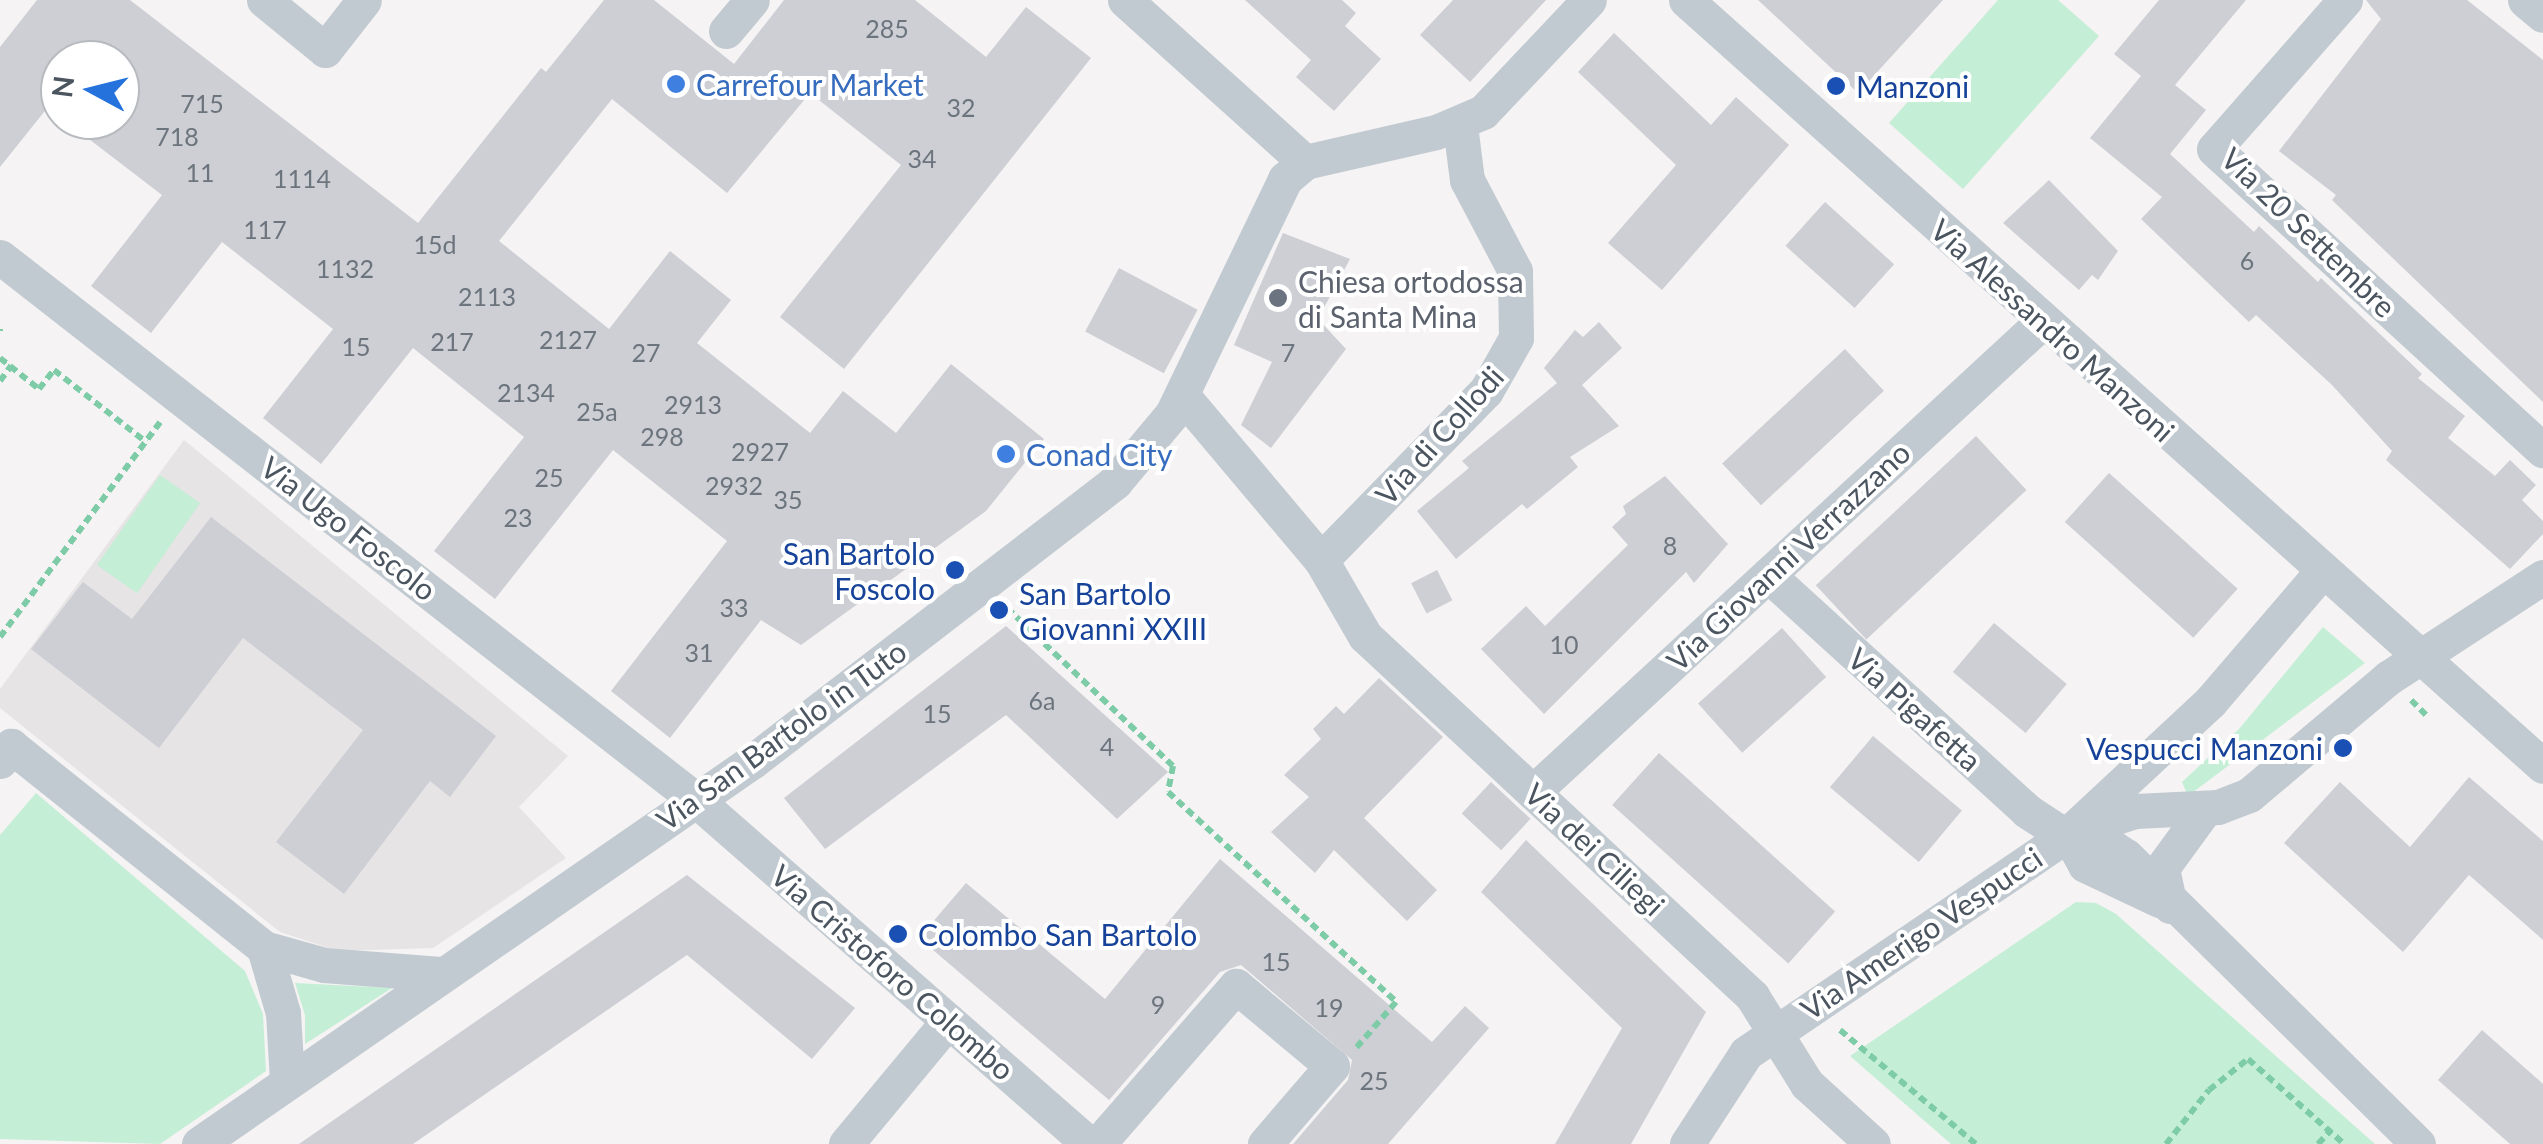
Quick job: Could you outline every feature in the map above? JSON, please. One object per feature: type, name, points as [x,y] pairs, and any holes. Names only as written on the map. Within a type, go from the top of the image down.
[{"type":"street","points":[[264,0],[325,50],[364,0]]},
{"type":"street","points":[[726,31],[752,0]]},
{"type":"street","points":[[1125,0],[1305,162],[1460,125],[1499,98],[1589,0]]},
{"type":"street","name":"Via Alessandro Manzoni","points":[[1686,0],[2543,766]]},
{"type":"street","name":"Via 20 Settembre","points":[[2345,0],[2214,149],[2543,450]]},
{"type":"street","points":[[2524,0],[2543,15]]},
{"type":"street","name":"Via di Collodi","points":[[1322,560],[1486,391],[1516,338],[1519,286],[1466,180],[1460,125]]},
{"type":"street","name":"Via San Bartolo in Tuto","points":[[199,1144],[696,800],[1115,482],[1159,434],[1182,395],[1256,227],[1284,179],[1305,162]]},
{"type":"street","name":"Via Ugo Foscolo","points":[[0,257],[696,800]]},
{"type":"street","name":"Via Giovanni Verrazzano","points":[[1534,791],[2043,320]]},
{"type":"street","name":"Via dei Ciliegi","points":[[1182,395],[1322,560],[1365,636],[1752,996],[1807,1084],[1873,1144]]},
{"type":"street","name":"Via Amerigo Vespucci","points":[[1774,1032],[2068,834],[2166,744],[2323,570]]},
{"type":"street","name":"Via Pigafetta","points":[[1768,575],[2027,811],[2068,834],[2094,836],[2115,848],[2170,907],[2418,1144]]},
{"type":"street","name":"Via Amerigo Vespucci","points":[[2068,834],[2118,814],[2191,809],[2249,795],[2422,657],[2543,577]]},
{"type":"street","points":[[2166,744],[2164,778],[2191,809],[2162,868],[2170,907]]},
{"type":"street","points":[[4,748],[264,948],[324,965],[441,974]]},
{"type":"street","name":"Via Cristoforo Colombo","points":[[696,800],[1090,1144]]},
{"type":"street","points":[[264,948],[283,1013],[287,1081]]},
{"type":"street","points":[[1098,1144],[1236,986],[1332,1066],[1265,1144]]},
{"type":"street","points":[[846,1144],[948,1021]]},
{"type":"street","points":[[1687,1144],[1735,1066],[1774,1032]]},
{"type":"path","points":[[0,358],[39,389],[54,370],[146,442]]},
{"type":"path","points":[[0,381],[10,366]]},
{"type":"path","points":[[0,637],[180,396]]},
{"type":"path","points":[[1016,601],[1004,610],[1174,766],[1168,792],[1396,1002],[1344,1062],[1332,1066]]},
{"type":"path","points":[[2406,696],[2428,717]]},
{"type":"path","points":[[1835,1026],[1976,1144]]},
{"type":"path","points":[[2166,1144],[2209,1090],[2248,1058],[2344,1144]]},
{"type":"path","points":[[2318,1144],[2330,1131]]},
{"type":"shaded area","points":[[184,440],[568,756],[519,807],[566,858],[433,948],[338,951],[280,932],[0,708],[0,689]]},
{"type":"green space","points":[[1998,0],[2058,0],[2099,36],[1963,189],[1889,123]]},
{"type":"green space","points":[[160,475],[200,503],[137,593],[97,565]]},
{"type":"green space","points":[[2323,627],[2365,663],[2188,796],[2182,782],[2239,729]]},
{"type":"green space","points":[[36,793],[245,971],[263,1014],[266,1071],[160,1144],[0,1139],[0,835]]},
{"type":"green space","points":[[2076,902],[2096,903],[2116,914],[2375,1144],[1951,1144],[1850,1056]]},
{"type":"green space","points":[[295,983],[392,988],[305,1044],[305,1015]]},
{"type":"building","points":[[37,0],[130,0],[418,223],[541,68],[546,72],[604,0],[654,0],[734,64],[784,0],[915,0],[986,57],[1026,7],[1091,58],[844,369],[780,317],[901,165],[810,93],[727,193],[612,99],[499,241],[609,329],[670,251],[731,300],[697,343],[810,433],[843,391],[896,433],[951,364],[1044,439],[986,511],[801,645],[761,620],[670,738],[611,691],[727,541],[613,450],[495,599],[434,551],[524,437],[413,348],[321,464],[263,418],[333,329],[222,242],[151,333],[91,286],[162,195],[90,140],[140,140],[140,40],[40,40],[40,117],[0,167],[0,47]]},
{"type":"building","points":[[1245,0],[1342,0],[1356,13],[1345,26],[1381,59],[1334,111],[1296,77],[1311,60]]},
{"type":"building","points":[[1453,0],[1546,0],[1470,82],[1420,35]]},
{"type":"building","points":[[1758,0],[1943,0],[1858,93]]},
{"type":"building","points":[[2159,0],[2246,0],[2175,85],[2206,110],[2170,154],[2254,232],[2259,226],[2318,282],[2321,278],[2422,374],[2418,378],[2465,416],[2448,438],[2495,476],[2510,460],[2536,485],[2522,500],[2543,521],[2543,534],[2510,569],[2386,460],[2392,451],[2332,385],[2256,315],[2249,322],[2141,219],[2162,197],[2090,138],[2141,76],[2114,54]]},
{"type":"building","points":[[2366,0],[2467,0],[2543,60],[2543,402],[2332,200],[2336,195],[2279,151],[2381,19]]},
{"type":"building","points":[[1614,33],[1711,125],[1736,97],[1789,145],[1662,290],[1608,243],[1676,165],[1578,72]]},
{"type":"building","points":[[2049,180],[2118,251],[2098,280],[2092,275],[2079,290],[2003,223]]},
{"type":"building","points":[[1825,202],[1894,264],[1855,308],[1786,246]]},
{"type":"building","points":[[1283,233],[1350,259],[1318,319],[1346,349],[1271,448],[1241,425],[1272,362],[1234,345]]},
{"type":"building","points":[[1119,268],[1198,310],[1164,373],[1085,332]]},
{"type":"building","points":[[1599,322],[1622,348],[1582,385],[1619,426],[1570,457],[1578,467],[1527,509],[1522,504],[1456,559],[1417,511],[1469,468],[1462,461],[1557,383],[1544,368],[1575,330],[1583,337]]},
{"type":"building","points":[[1845,349],[1884,391],[1761,505],[1722,464]]},
{"type":"building","points":[[1976,436],[2026,490],[1866,639],[1816,585]]},
{"type":"building","points":[[2109,473],[2238,589],[2193,638],[2065,522]]},
{"type":"building","points":[[1665,476],[1728,544],[1694,583],[1686,572],[1544,714],[1481,649],[1526,606],[1545,626],[1628,545],[1612,527],[1626,514],[1623,506]]},
{"type":"building","points":[[211,517],[496,736],[450,797],[430,781],[344,894],[276,842],[363,730],[243,638],[159,748],[31,649],[83,582],[132,619]]},
{"type":"building","points":[[1437,570],[1452,600],[1427,613],[1411,583]]},
{"type":"building","points":[[1994,623],[2067,684],[2026,733],[1953,672]]},
{"type":"building","points":[[1006,626],[1168,772],[1117,819],[1006,715],[825,849],[784,798]]},
{"type":"building","points":[[1782,628],[1826,677],[1742,753],[1698,704]]},
{"type":"building","points":[[1379,678],[1443,737],[1364,818],[1437,890],[1407,921],[1334,850],[1315,873],[1271,832],[1309,797],[1284,775],[1321,739],[1313,729],[1336,706],[1344,714]]},
{"type":"building","points":[[1873,736],[1962,811],[1919,862],[1830,787]]},
{"type":"building","points":[[1659,753],[1835,912],[1788,964],[1612,805]]},
{"type":"building","points":[[2469,777],[2543,841],[2543,940],[2469,875],[2403,952],[2284,843],[2340,782],[2410,847]]},
{"type":"building","points":[[1491,782],[1530,819],[1501,850],[1462,813]]},
{"type":"building","points":[[1526,840],[1706,1012],[1631,1144],[1555,1144],[1622,1028],[1481,892]]},
{"type":"building","points":[[1220,859],[1432,1042],[1465,1006],[1489,1028],[1388,1144],[1293,1144],[1348,1080],[1352,1060],[1241,965],[1220,972],[1109,1100],[919,938],[966,883],[1105,999]]},
{"type":"building","points":[[687,875],[855,1008],[812,1059],[687,955],[413,1144],[299,1144]]},
{"type":"building","points":[[2482,1030],[2543,1084],[2543,1144],[2510,1144],[2438,1080]]},
{"type":"place","name":"Carrefour Market","points":[[676,84]]},
{"type":"place","name":"Manzoni","points":[[1836,86]]},
{"type":"place","name":"Chiesa ortodossa di Santa Mina","points":[[1278,298]]},
{"type":"place","name":"Conad City","points":[[1006,454]]},
{"type":"place","name":"San Bartolo Foscolo","points":[[955,570]]},
{"type":"place","name":"San Bartolo Giovanni XXIII","points":[[999,610]]},
{"type":"place","name":"Vespucci Manzoni","points":[[2343,748]]},
{"type":"place","name":"Colombo San Bartolo","points":[[898,934]]}]
